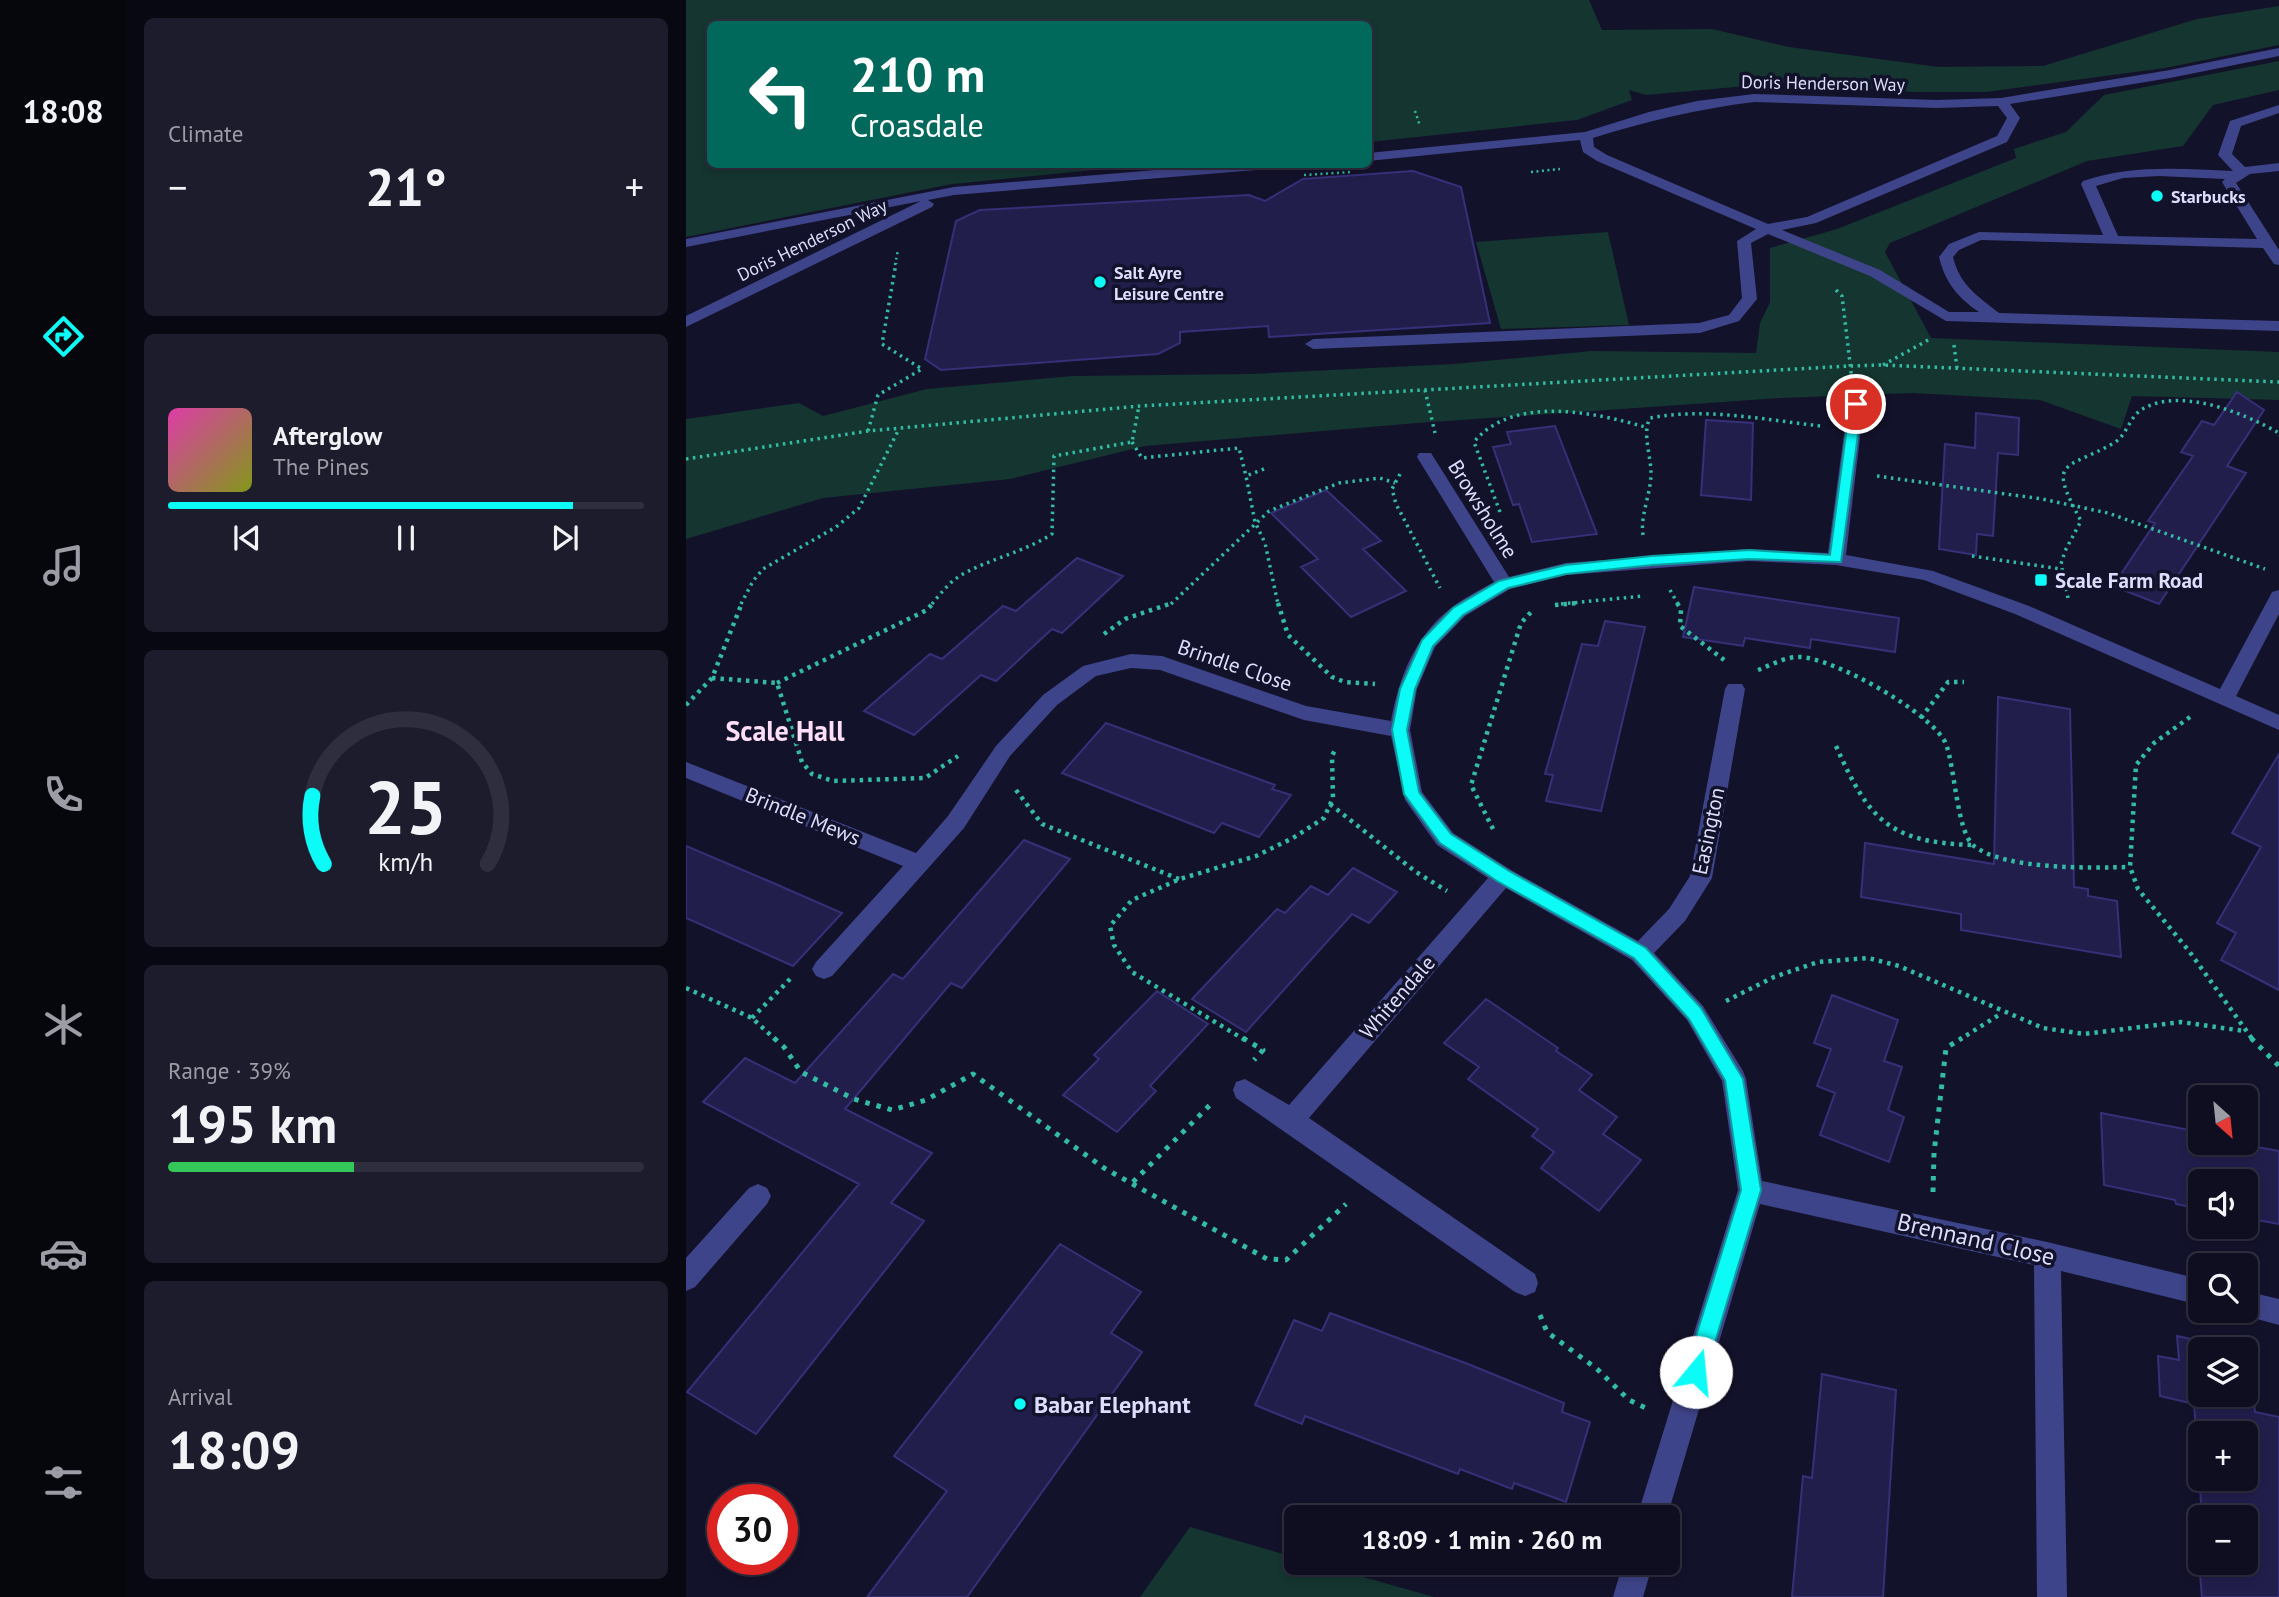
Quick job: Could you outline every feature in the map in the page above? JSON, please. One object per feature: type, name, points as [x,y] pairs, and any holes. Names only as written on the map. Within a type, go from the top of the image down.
[{"type":"street","name":"Doris Henderson Way","points":[[1372,157],[1586,136],[1686,107],[1754,98],[1937,104],[2001,102],[2170,74],[2279,52]]},
{"type":"street","points":[[1313,344],[1700,328],[1734,318],[1750,299],[1744,241],[1767,229],[1811,220],[2002,139],[2014,118],[2001,102]]},
{"type":"street","points":[[2238,174],[2225,155],[2235,124],[2279,109]]},
{"type":"street","points":[[1586,136],[1588,149],[1602,159],[1875,273],[1946,316],[2279,326]]},
{"type":"street","points":[[2112,239],[2088,184],[2108,176],[2136,172],[2238,174],[2279,167]]},
{"type":"street","name":"Doris Henderson Way","points":[[686,243],[954,191],[1232,168]]},
{"type":"street","points":[[2238,174],[2229,182],[2234,194],[2279,261]]},
{"type":"street","name":"Doris Henderson Way","points":[[686,322],[954,191]]},
{"type":"street","points":[[1994,316],[1968,300],[1951,278],[1946,257],[1954,247],[1979,236],[2268,244]]},
{"type":"street","points":[[1836,559],[1856,404]]},
{"type":"street","name":"Browsholme","points":[[1424,457],[1504,584]]},
{"type":"street","points":[[1656,1505],[1751,1190],[1734,1079],[1695,1013],[1640,953],[1503,876],[1445,839],[1412,794],[1400,730],[1407,689],[1427,644],[1458,612],[1504,584],[1566,569],[1749,555],[1836,559],[1927,575],[2063,627],[2279,723]]},
{"type":"street","points":[[2225,699],[2279,596]]},
{"type":"street","name":"Brindle Close","points":[[1003,751],[1050,700],[1090,671],[1130,661],[1162,663],[1304,713],[1400,730]]},
{"type":"street","name":"Easington","points":[[1640,953],[1677,915],[1700,878],[1737,683]]},
{"type":"street","points":[[824,969],[956,822],[1003,751]]},
{"type":"street","name":"Brindle Mews","points":[[686,769],[919,863]]},
{"type":"street","name":"Whitendale","points":[[1292,1120],[1503,876]]},
{"type":"street","points":[[1240,1085],[1369,1172],[1525,1283]]},
{"type":"street","name":"Brennand Close","points":[[1751,1190],[2188,1289]]},
{"type":"street","points":[[686,1278],[758,1196]]},
{"type":"street","points":[[2047,1255],[2052,1597]]},
{"type":"street","points":[[2258,1307],[2279,1312]]},
{"type":"street","points":[[1628,1597],[1634,1575]]},
{"type":"path","points":[[1293,176],[1362,172]]},
{"type":"path","points":[[868,431],[878,395],[922,369],[882,344],[899,241]]},
{"type":"path","points":[[1832,287],[1842,296],[1849,366]]},
{"type":"path","points":[[1882,365],[1931,338]]},
{"type":"path","points":[[1953,339],[1957,368]]},
{"type":"path","points":[[686,459],[868,431],[1139,406],[1849,366],[1882,365],[2279,382]]},
{"type":"path","points":[[1425,390],[1436,442],[1424,457],[1400,474],[1392,489],[1396,504],[1441,590],[1458,612]]},
{"type":"path","points":[[2063,627],[2068,602],[2067,586],[2061,569],[2065,551],[2081,521],[2064,492],[2062,480],[2067,467],[2078,457],[2120,439],[2140,411],[2159,403],[2223,406],[2279,433]]},
{"type":"path","points":[[1139,406],[1132,442],[1142,458],[1239,448],[1255,522],[1265,543],[1281,619],[1288,635],[1332,677],[1345,682],[1407,689]]},
{"type":"path","points":[[1503,519],[1474,442],[1478,434],[1496,420],[1568,412],[1619,418],[1645,427]]},
{"type":"path","points":[[1853,429],[1665,414],[1650,418],[1645,427],[1649,444],[1650,492],[1641,529],[1652,561],[1681,610],[1681,626],[1723,656],[1737,683],[1800,656],[1817,659],[1883,691],[1943,738],[1964,833],[1972,845]]},
{"type":"path","points":[[686,705],[712,677],[753,581],[763,569],[836,527],[859,509],[900,428]]},
{"type":"path","points":[[712,677],[777,683],[928,610],[950,583],[963,574],[1035,545],[1052,534],[1054,456],[1132,442]]},
{"type":"path","points":[[1246,476],[1264,469]]},
{"type":"path","points":[[1847,471],[2108,513],[2267,570]]},
{"type":"path","points":[[1090,671],[1081,657],[1101,636],[1125,619],[1170,605],[1269,511],[1339,484],[1380,478],[1395,483]]},
{"type":"path","points":[[1661,594],[1672,592]]},
{"type":"path","points":[[1546,606],[1649,595]]},
{"type":"path","points":[[1503,876],[1503,846],[1471,785],[1521,623],[1531,610],[1539,608]]},
{"type":"path","points":[[1921,719],[1948,682],[1964,682]]},
{"type":"path","points":[[777,683],[802,762],[812,774],[833,781],[925,778],[968,748],[1003,751]]},
{"type":"path","points":[[2225,699],[2181,721],[2154,743],[2136,765],[2130,867],[2138,889],[2189,951],[2244,1031],[2279,1066]]},
{"type":"path","points":[[1133,1182],[1240,1085],[1263,1050],[1132,972],[1114,945],[1110,926],[1132,900],[1180,879],[1256,856],[1293,838],[1324,818],[1333,798],[1332,756],[1349,722]]},
{"type":"path","points":[[1836,746],[1855,790],[1882,818],[1906,836],[1935,844],[1972,845],[1993,855],[2052,865],[2130,867]]},
{"type":"path","points":[[988,773],[1011,786],[1024,798],[1042,824],[1180,879]]},
{"type":"path","points":[[1330,804],[1416,872],[1474,909]]},
{"type":"path","points":[[1695,1013],[1744,994],[1774,977],[1818,962],[1868,958],[1899,966],[2043,1028],[2084,1034],[2181,1022],[2244,1031]]},
{"type":"path","points":[[752,1018],[806,964],[824,969]]},
{"type":"path","points":[[686,988],[752,1018],[784,1047],[801,1072],[854,1100],[892,1110],[926,1100],[974,1074],[1104,1168],[1267,1259],[1286,1260],[1341,1211],[1369,1172]]},
{"type":"path","points":[[1932,1230],[1934,1153],[1946,1048],[2003,1012]]},
{"type":"path","points":[[1525,1283],[1547,1332],[1597,1369],[1629,1400],[1680,1424]]},
{"type":"green space","points":[[686,0],[1589,0],[1602,30],[1712,29],[1789,47],[1939,67],[2043,66],[2197,19],[2279,6],[2279,45],[2165,68],[1986,92],[1914,92],[1790,82],[1646,95],[1629,90],[1632,100],[1577,120],[1372,142],[1372,21],[707,21],[707,168],[1114,168],[952,184],[686,237]]},
{"type":"green space","points":[[2279,61],[2279,90],[2213,105],[2183,146],[2087,161],[1890,243],[1885,252],[1931,338],[2279,352],[2279,400],[2132,396],[2121,429],[2040,400],[1913,393],[1780,398],[1417,423],[1145,446],[1010,479],[823,498],[686,539],[686,419],[799,403],[823,416],[927,389],[1073,376],[1250,374],[1454,364],[1592,351],[1756,353],[1760,323],[1770,302],[1770,248],[1837,229],[2016,158],[2014,149],[2066,132],[2104,95]]},
{"type":"green space","points":[[1608,232],[1629,325],[1501,329],[1476,242]]},
{"type":"green space","points":[[1190,1527],[1284,1554],[1284,1575],[1356,1575],[1434,1597],[1140,1597]]},
{"type":"building","name":"Salt Ayre Leisure Centre","points":[[1413,171],[1461,187],[1490,323],[1269,337],[1268,326],[1180,332],[1180,343],[1158,354],[941,370],[925,359],[956,221],[980,210],[1249,195],[1265,201],[1303,179]]},
{"type":"building","points":[[2237,392],[2264,410],[2227,466],[2246,473],[2159,604],[2113,586],[2155,523],[2148,521],[2193,456],[2181,452],[2202,421],[2214,425]]},
{"type":"building","points":[[1976,413],[2019,418],[2018,455],[1998,453],[1993,536],[1977,534],[1976,555],[1939,549],[1945,444],[1975,448]]},
{"type":"building","points":[[1706,420],[1753,423],[1751,500],[1701,495]]},
{"type":"building","points":[[1555,426],[1597,534],[1532,542],[1519,504],[1513,505],[1493,447],[1511,444],[1507,432]]},
{"type":"building","points":[[1326,490],[1381,541],[1363,549],[1406,591],[1351,617],[1301,567],[1318,559],[1271,513]]},
{"type":"building","points":[[1077,558],[1123,576],[1062,633],[1052,629],[996,681],[981,675],[914,735],[864,711],[930,654],[942,659],[1003,606],[1016,611]]},
{"type":"building","points":[[1694,587],[1899,618],[1895,652],[1811,639],[1810,648],[1745,638],[1743,646],[1683,637]]},
{"type":"building","points":[[1605,621],[1645,627],[1601,811],[1546,801],[1553,775],[1545,774],[1582,644],[1598,646]]},
{"type":"building","points":[[1998,697],[2070,709],[2074,887],[2088,889],[2088,896],[2117,901],[2121,957],[1961,930],[1961,914],[1861,897],[1865,843],[1994,864]]},
{"type":"building","points":[[1106,723],[1275,785],[1272,789],[1291,795],[1259,837],[1222,823],[1214,833],[1062,773]]},
{"type":"building","points":[[2279,754],[2279,990],[2221,960],[2236,933],[2217,923],[2261,847],[2232,833]]},
{"type":"building","points":[[1024,840],[1070,859],[962,988],[951,983],[845,1109],[932,1153],[891,1203],[924,1221],[756,1434],[687,1392],[859,1184],[703,1102],[745,1058],[795,1083],[893,974],[903,979]]},
{"type":"building","points":[[686,846],[842,913],[793,966],[686,918]]},
{"type":"building","points":[[1353,868],[1397,892],[1369,923],[1352,914],[1246,1032],[1192,999],[1277,909],[1285,913],[1311,886],[1328,895]]},
{"type":"building","points":[[1157,991],[1208,1024],[1150,1086],[1156,1091],[1117,1132],[1063,1095],[1099,1059],[1094,1055]]},
{"type":"building","points":[[1832,995],[1898,1020],[1884,1061],[1902,1067],[1888,1110],[1904,1117],[1889,1162],[1820,1135],[1835,1093],[1817,1086],[1831,1049],[1814,1043]]},
{"type":"building","points":[[1486,999],[1558,1048],[1556,1051],[1592,1075],[1579,1090],[1617,1117],[1603,1134],[1641,1160],[1599,1211],[1541,1168],[1554,1152],[1532,1136],[1538,1129],[1468,1079],[1479,1067],[1444,1043]]},
{"type":"building","points":[[2101,1113],[2188,1130],[2188,1155],[2258,1155],[2258,1147],[2279,1151],[2279,1224],[2258,1220],[2258,1169],[2188,1169],[2188,1206],[2176,1204],[2175,1200],[2104,1185]]},
{"type":"building","name":"Babar Elephant","points":[[1060,1244],[1141,1292],[1111,1333],[1142,1352],[967,1597],[867,1597],[947,1491],[894,1456]]},
{"type":"building","points":[[1330,1313],[1564,1403],[1562,1412],[1590,1422],[1566,1502],[1514,1483],[1512,1489],[1460,1469],[1458,1474],[1305,1416],[1302,1424],[1255,1405],[1294,1320],[1322,1331]]},
{"type":"building","points":[[2177,1336],[2188,1338],[2188,1403],[2160,1396],[2158,1356],[2179,1360]]},
{"type":"building","points":[[1822,1374],[1896,1390],[1883,1597],[1792,1597],[1803,1476],[1812,1478]]},
{"type":"building","points":[[2194,1407],[2255,1407],[2255,1412],[2279,1417],[2279,1597],[2202,1597],[2200,1575],[2258,1575],[2258,1505],[2201,1505],[2200,1491],[2258,1491],[2258,1421],[2195,1421]]},
{"type":"place","name":"Starbucks","points":[[2157,196]]},
{"type":"place","name":"Salt Ayre Leisure Centre","points":[[1100,282]]},
{"type":"place","name":"Scale Farm Road","points":[[2041,580]]},
{"type":"place","name":"Babar Elephant","points":[[1020,1404]]},
{"type":"district","name":"Scale Hall","points":[[785,730]]},
{"type":"route","points":[[1696,1372],[1751,1190],[1734,1079],[1695,1013],[1640,953],[1503,876],[1445,839],[1412,794],[1400,730],[1407,689],[1427,644],[1458,612],[1504,584],[1566,569],[1652,561],[1749,555],[1836,559],[1856,404]]}]
